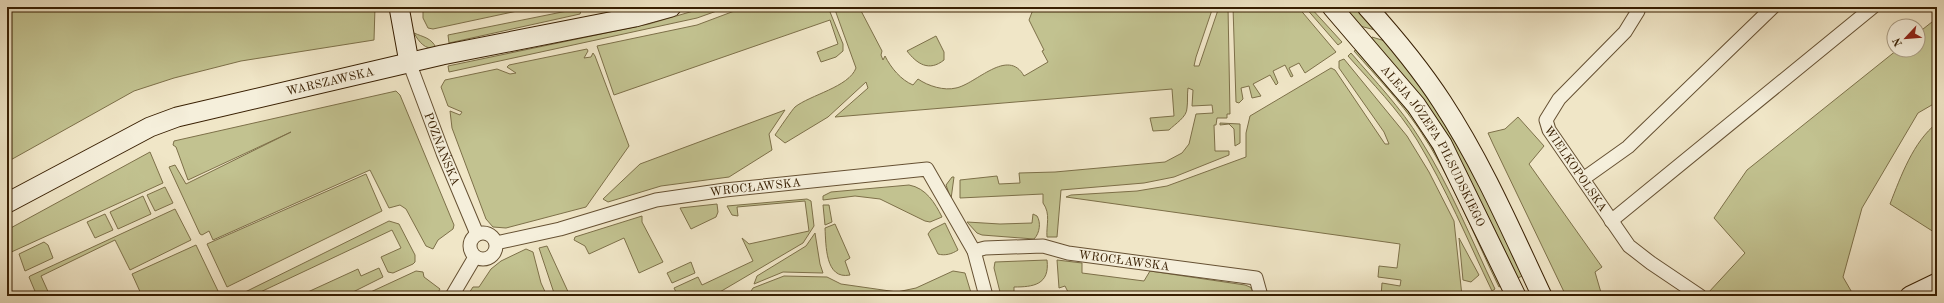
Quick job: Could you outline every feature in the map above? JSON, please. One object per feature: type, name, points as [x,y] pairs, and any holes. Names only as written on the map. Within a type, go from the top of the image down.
[{"type":"street","points":[[399,7],[409,62]]},
{"type":"street","name":"WARSZAWSKA","points":[[7,203],[150,127],[177,117],[409,62],[635,17],[671,7]]},
{"type":"street","name":"ALEJA JÓZEFA PIŁSUDSKIEGO","points":[[1332,7],[1416,105],[1442,144],[1516,296]]},
{"type":"street","name":"ALEJA JÓZEFA PIŁSUDSKIEGO","points":[[1367,7],[1404,50],[1446,108],[1496,198],[1542,296]]},
{"type":"street","name":"WIELKOPOLSKA","points":[[1637,7],[1638,11],[1625,32],[1559,99],[1546,120],[1549,130],[1629,246],[1651,263],[1700,296]]},
{"type":"street","points":[[1583,179],[1628,147],[1773,7]]},
{"type":"street","points":[[1611,221],[1873,7]]},
{"type":"street","name":"POZNAŃSKA","points":[[409,62],[443,153],[477,234]]},
{"type":"street","name":"WROCŁAWSKA","points":[[496,244],[560,229],[656,200],[725,190],[927,169],[974,251],[986,296]]},
{"type":"street","points":[[483,232],[489,234],[496,244],[494,253],[488,258],[481,259],[475,257],[470,251],[469,244],[472,238],[483,232]]},
{"type":"street","name":"WROCŁAWSKA","points":[[974,251],[985,248],[1043,246],[1068,253],[1256,278],[1261,296]]},
{"type":"street","points":[[452,296],[475,257]]},
{"type":"street","points":[[1910,296],[1937,283]]},
{"type":"green space","points":[[7,7],[375,7],[374,40],[241,61],[174,78],[134,91],[7,162]]},
{"type":"green space","points":[[423,7],[536,7],[433,29],[428,28],[423,18]]},
{"type":"green space","points":[[707,7],[728,7],[697,18],[449,72],[448,66],[649,24]]},
{"type":"green space","points":[[745,7],[828,7],[843,44],[843,51],[836,57],[821,62],[817,52],[838,44],[830,20],[614,95],[597,46],[697,25]]},
{"type":"green space","points":[[834,7],[859,7],[882,51],[881,55],[883,60],[885,56],[893,69],[904,80],[913,85],[918,79],[931,86],[951,89],[964,85],[1001,66],[1009,65],[1017,68],[1024,76],[1048,62],[1042,51],[1044,50],[1029,20],[1034,7],[1213,7],[1194,66],[1199,66],[1219,7],[1228,7],[1230,114],[1227,114],[1227,118],[1217,118],[1216,125],[1214,125],[1215,151],[1229,151],[1229,155],[1174,177],[1144,183],[1061,190],[1057,237],[1047,237],[1048,215],[1043,203],[1043,194],[960,198],[960,180],[997,176],[999,184],[1020,183],[1019,173],[1055,172],[1165,162],[1182,153],[1189,144],[1196,114],[1213,113],[1212,105],[1192,106],[1193,90],[1188,88],[1186,111],[1183,117],[1169,130],[1153,131],[1150,118],[1174,116],[1172,89],[835,117],[868,88],[866,82],[828,117],[785,143],[775,135],[795,107],[838,86],[852,75],[856,68]]},
{"type":"green space","points":[[1233,7],[1298,7],[1336,52],[1305,73],[1299,63],[1289,68],[1293,76],[1291,77],[1285,65],[1273,71],[1278,83],[1276,85],[1270,75],[1253,84],[1261,96],[1252,98],[1249,86],[1241,88],[1243,99],[1239,103],[1236,102]]},
{"type":"green space","points":[[1305,7],[1310,7],[1342,42],[1338,45]]},
{"type":"green space","points":[[1344,7],[1358,7],[1375,30],[1360,26]]},
{"type":"green space","points":[[582,8],[580,14],[449,43],[448,35]]},
{"type":"green space","points":[[1937,18],[1937,102],[1918,113],[1862,208],[1843,277],[1854,296],[1716,296],[1708,293],[1745,253],[1714,218],[1747,170],[1887,58],[1926,58],[1926,27]]},
{"type":"green space","points":[[414,33],[430,40],[436,48],[429,48],[423,45]]},
{"type":"green space","points":[[936,36],[944,52],[944,60],[939,64],[928,66],[919,63],[907,51]]},
{"type":"green space","points":[[1372,37],[1385,41],[1387,40],[1455,136],[1524,275],[1518,278],[1463,165],[1371,39]]},
{"type":"green space","points":[[587,49],[588,51],[584,58],[591,57],[593,53],[595,56],[629,146],[586,207],[506,228],[493,227],[486,219],[452,128],[450,111],[460,115],[462,112],[448,106],[441,87],[445,80],[497,69],[510,74],[516,73],[507,67],[509,65]]},
{"type":"green space","points":[[1356,50],[1412,116],[1426,137],[1440,162],[1501,286],[1499,287],[1452,187],[1431,148],[1404,109],[1354,51]]},
{"type":"green space","points":[[1351,53],[1405,116],[1431,157],[1451,194],[1495,289],[1492,291],[1428,158],[1410,129],[1393,107],[1348,56]]},
{"type":"green space","points":[[1344,59],[1407,136],[1429,172],[1454,221],[1462,296],[1381,296],[1382,283],[1400,286],[1401,280],[1378,277],[1379,266],[1397,268],[1400,244],[1066,197],[1071,195],[1137,191],[1167,186],[1246,157],[1246,133],[1250,116],[1331,68],[1335,70],[1385,144],[1389,144],[1384,132],[1339,68],[1339,61]]},
{"type":"green space","points":[[396,91],[400,95],[454,225],[453,229],[438,240],[433,249],[426,246],[406,209],[400,205],[389,208],[370,170],[213,240],[209,231],[202,235],[200,234],[169,167],[175,165],[186,184],[291,132],[188,180],[176,147],[173,145],[174,141]]},
{"type":"green space","points":[[785,110],[769,134],[772,150],[729,177],[661,186],[608,202],[603,199],[640,164]]},
{"type":"green space","points":[[1518,117],[1544,146],[1529,164],[1602,267],[1595,272],[1602,296],[1566,296],[1493,144],[1488,133],[1505,129]]},
{"type":"green space","points":[[1220,123],[1240,124],[1240,143],[1235,146],[1234,129],[1229,124],[1220,125]]},
{"type":"green space","points":[[1937,123],[1937,234],[1890,204],[1903,171],[1914,150]]},
{"type":"green space","points":[[150,152],[163,183],[7,254],[7,230]]},
{"type":"green space","points":[[366,174],[382,211],[227,287],[207,244]]},
{"type":"green space","points":[[952,177],[954,177],[951,199],[946,185]]},
{"type":"green space","points":[[909,185],[920,189],[925,193],[933,202],[942,217],[930,222],[925,221],[880,199],[855,196],[823,200],[823,196],[831,192]]},
{"type":"green space","points":[[165,187],[173,203],[155,211],[147,195]]},
{"type":"green space","points":[[143,196],[151,214],[118,229],[110,212]]},
{"type":"green space","points":[[807,199],[811,201],[814,226],[803,243],[713,296],[678,296],[674,288],[698,277],[702,285],[753,261],[742,238],[749,244],[809,231],[805,201],[737,207],[738,216],[732,215],[727,206]]},
{"type":"green space","points":[[717,204],[718,212],[716,217],[691,229],[680,208]]},
{"type":"green space","points":[[823,205],[829,205],[832,222],[825,225]]},
{"type":"green space","points":[[175,209],[191,240],[130,270],[115,240],[41,276],[50,296],[37,296],[29,277],[30,276]]},
{"type":"green space","points":[[105,214],[113,230],[95,238],[87,222]]},
{"type":"green space","points":[[1033,214],[1037,216],[1039,224],[1038,234],[1034,239],[982,235],[977,233],[967,222],[1000,224],[1032,223]]},
{"type":"green space","points":[[642,216],[642,222],[663,262],[639,273],[624,238],[589,254],[585,246],[574,240],[575,237]]},
{"type":"green space","points":[[389,221],[399,224],[415,255],[415,262],[413,264],[393,273],[388,272],[381,257],[401,248],[392,230],[252,296],[237,296]]},
{"type":"green space","points":[[945,223],[958,250],[953,253],[941,255],[938,254],[928,234],[931,230]]},
{"type":"green space","points":[[835,224],[850,258],[845,261],[850,275],[842,275],[836,272],[831,267],[828,260],[825,228]]},
{"type":"green space","points":[[815,233],[823,273],[783,272],[754,284],[757,276],[806,246]]},
{"type":"green space","points":[[1459,238],[1479,275],[1471,282],[1463,280]]},
{"type":"green space","points":[[44,242],[48,245],[53,258],[25,271],[19,254]]},
{"type":"green space","points":[[196,245],[218,291],[206,296],[142,296],[132,274]]},
{"type":"green space","points":[[547,246],[570,296],[555,296],[539,248]]},
{"type":"green space","points":[[526,249],[533,252],[541,283],[547,296],[467,296],[473,287],[479,287],[491,269],[501,261]]},
{"type":"green space","points":[[1047,260],[1046,275],[1043,280],[1034,285],[1014,287],[1014,296],[1001,296],[994,268],[995,262]]},
{"type":"green space","points":[[1057,260],[1082,263],[1082,273],[1144,281],[1150,271],[1245,285],[1250,287],[1257,296],[1169,296],[1145,293],[1145,296],[1070,296],[1065,286],[1059,288]]},
{"type":"green space","points":[[691,262],[695,273],[672,283],[667,273]]},
{"type":"green space","points":[[379,268],[383,277],[345,296],[299,296],[358,269],[361,276]]},
{"type":"green space","points":[[416,271],[423,272],[424,277],[440,289],[436,296],[362,296]]},
{"type":"green space","points":[[953,271],[965,273],[972,296],[748,296],[753,288],[784,276],[827,277],[841,284],[897,292],[916,288]]}]
